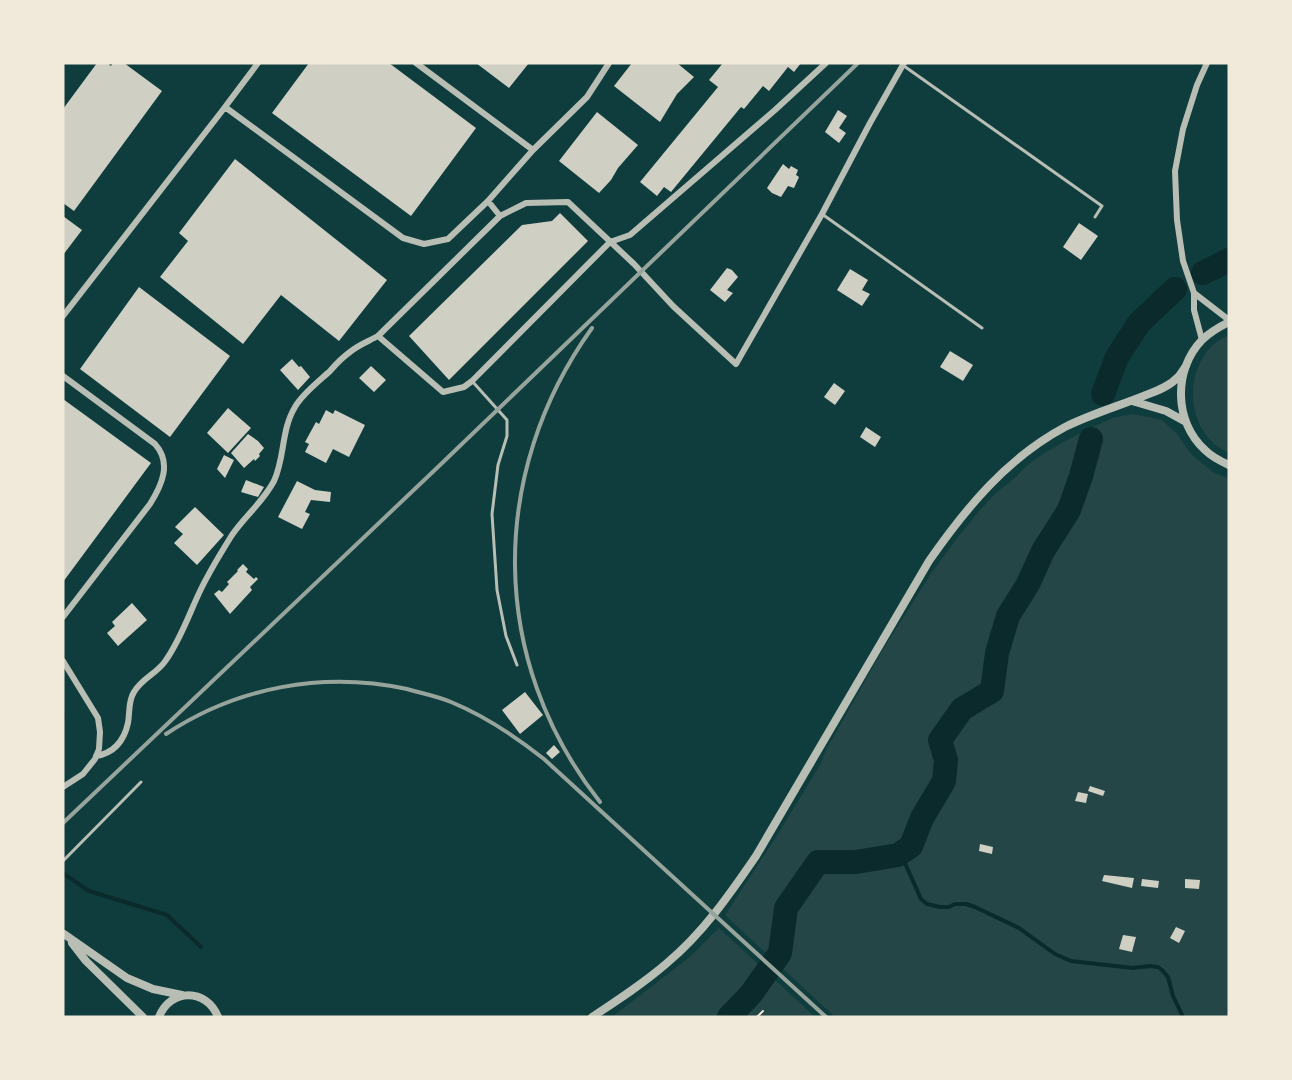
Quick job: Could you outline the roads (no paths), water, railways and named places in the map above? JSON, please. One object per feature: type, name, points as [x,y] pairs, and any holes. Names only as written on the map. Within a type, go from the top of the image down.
[{"type":"street","points":[[63,316],[258,63]]},
{"type":"street","points":[[416,63],[533,150]]},
{"type":"street","points":[[225,107],[403,238],[424,244],[448,239],[488,201],[533,150],[587,97],[609,63]]},
{"type":"street","points":[[378,336],[443,392],[464,387],[610,242],[630,235],[826,63]]},
{"type":"street","points":[[1197,63],[1205,66],[1183,129],[1175,171],[1177,220],[1202,340]]},
{"type":"street","points":[[96,756],[104,755],[119,745],[128,722],[129,703],[133,694],[147,677],[164,664],[188,622],[202,587],[233,533],[259,504],[273,483],[282,454],[285,429],[295,406],[350,351],[378,336],[500,216],[526,203],[568,202],[634,264],[673,306],[736,364],[822,214],[903,64]]},
{"type":"street","points":[[488,201],[500,216]]},
{"type":"street","points":[[592,1017],[627,995],[669,962],[728,897],[756,856],[929,561],[956,523],[1006,468],[1065,427],[1169,385],[1178,377],[1192,352],[1202,340],[1229,321],[1194,293]]},
{"type":"street","points":[[1185,366],[1181,385],[1181,404],[1186,422],[1204,449],[1229,465]]},
{"type":"street","points":[[63,376],[154,444],[160,450],[164,462],[164,475],[158,492],[150,504],[63,617]]},
{"type":"street","points":[[1132,401],[1166,411],[1186,422]]},
{"type":"street","points":[[63,661],[98,718],[100,732],[99,749],[96,756],[82,774],[63,787]]},
{"type":"street","points":[[64,934],[127,978],[153,989],[199,997],[213,1007],[219,1016]]},
{"type":"street","points":[[64,934],[86,961],[142,1017]]},
{"type":"street","points":[[159,1017],[165,1005],[183,995]]},
{"type":"lane","points":[[903,64],[1102,206],[1095,217]]},
{"type":"lane","points":[[822,214],[982,328]]},
{"type":"lane","points":[[472,381],[507,420],[507,436],[498,465],[492,514],[497,590],[506,636],[517,665]]},
{"type":"lane","points":[[63,861],[141,782]]},
{"type":"waterway","points":[[1203,273],[1229,260]]},
{"type":"waterway","points":[[1103,394],[1117,357],[1139,323],[1175,289]]},
{"type":"waterway","points":[[729,1017],[751,994],[780,953],[786,908],[818,862],[856,862],[898,855],[911,846],[922,818],[944,781],[946,760],[940,740],[962,709],[992,691],[997,653],[1008,616],[1028,584],[1043,551],[1069,510],[1091,439]]},
{"type":"waterway","points":[[898,855],[904,861],[921,899],[927,904],[940,907],[966,904],[975,907],[1019,928],[1055,954],[1071,961],[1133,968],[1158,967],[1168,977],[1173,996],[1183,1017]]},
{"type":"waterway","points":[[64,874],[89,891],[167,915],[201,947]]},
{"type":"railway","points":[[63,823],[858,63]]},
{"type":"railway","points":[[592,328],[558,384],[534,443],[519,504],[515,566],[521,628],[537,688],[563,747],[600,802]]},
{"type":"railway","points":[[166,734],[193,718],[251,694],[313,683],[375,684],[407,689],[451,702],[499,727],[544,759],[826,1017]]}]
